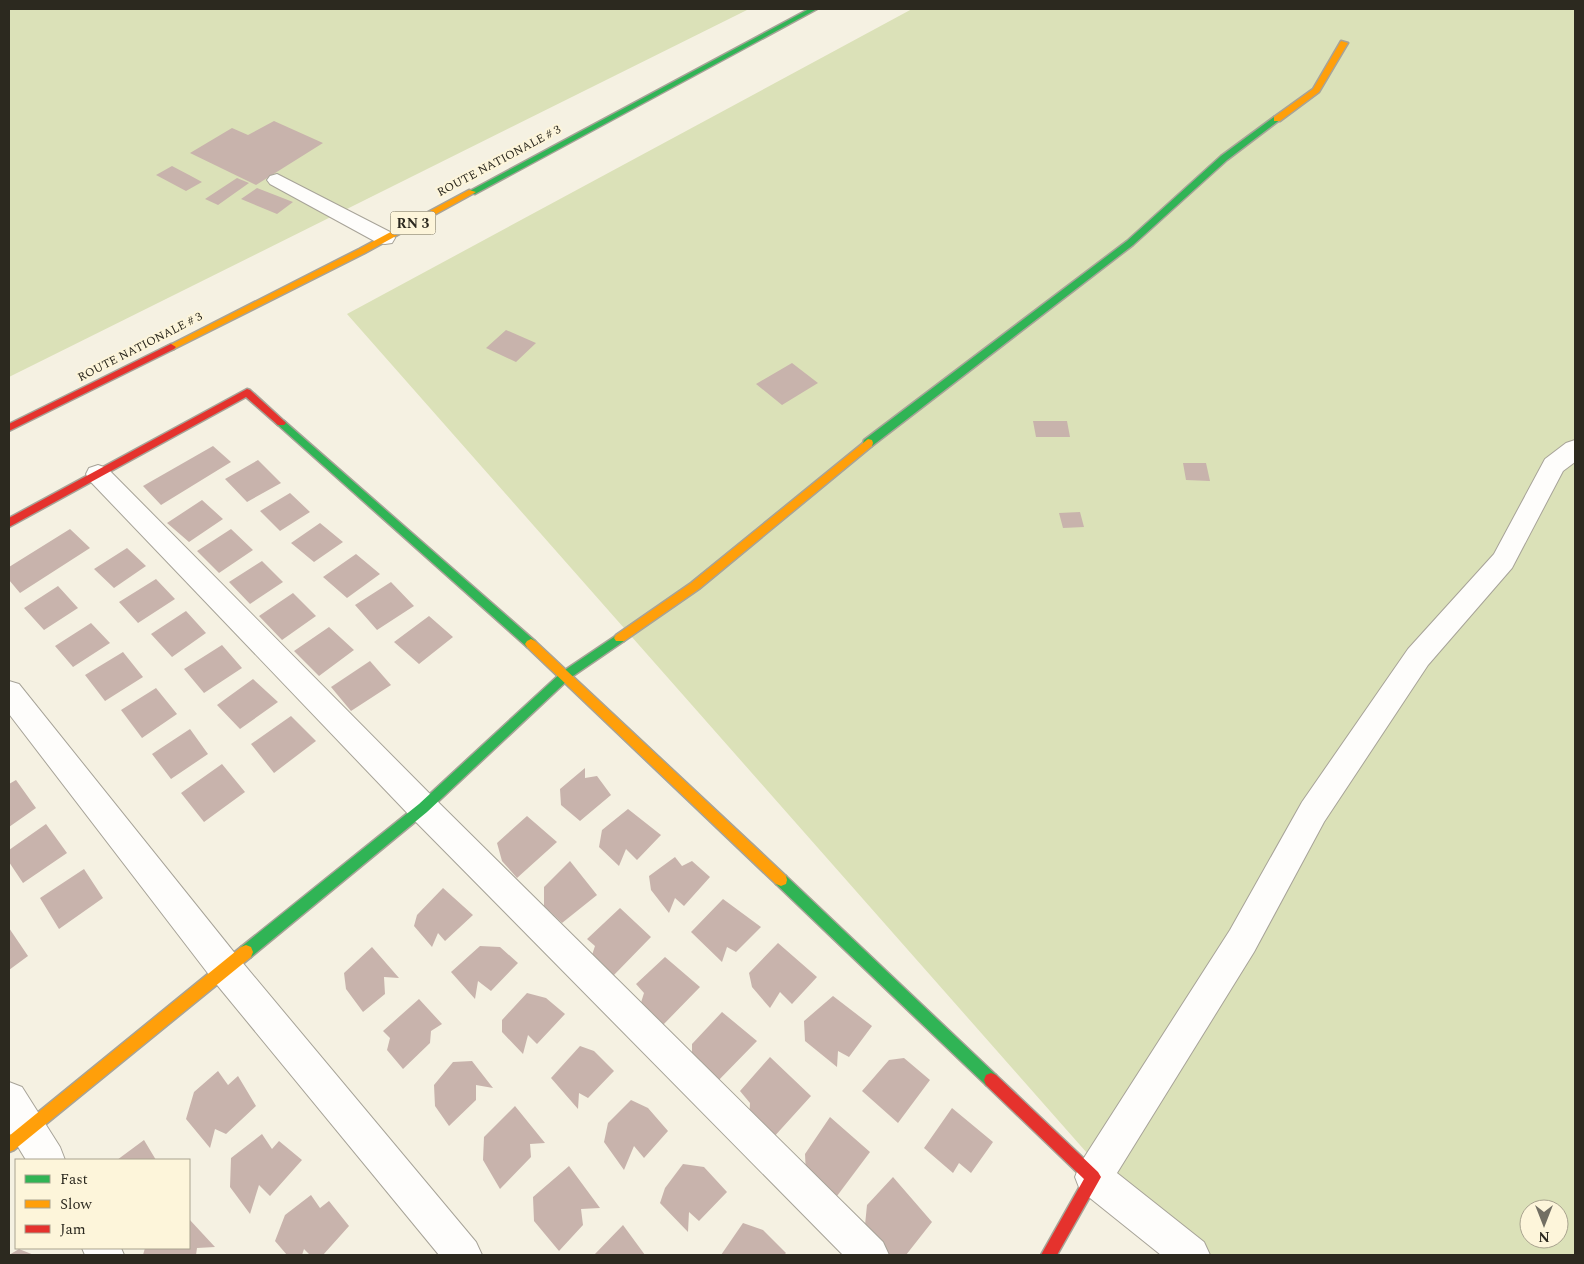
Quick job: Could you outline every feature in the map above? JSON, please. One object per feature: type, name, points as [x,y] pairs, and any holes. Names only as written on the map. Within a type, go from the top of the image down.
[{"type":"street","name":"ROUTE NATIONALE # 3","points":[[9,428],[385,238],[814,9]]},
{"type":"street","points":[[18,1137],[423,808],[566,675],[695,586],[860,450],[1130,243],[1224,158],[1316,90],[1344,43]]},
{"type":"street","points":[[277,180],[385,238]]},
{"type":"street","points":[[9,523],[246,392],[566,675],[1093,1177],[1191,1255]]},
{"type":"street","points":[[1049,1255],[1093,1177],[1242,941],[1313,812],[1418,657],[1504,561],[1554,465],[1575,449]]},
{"type":"street","points":[[98,474],[423,808],[870,1255]]},
{"type":"street","points":[[9,693],[225,968],[463,1255]]},
{"type":"street","points":[[9,1100],[18,1137],[46,1159]]},
{"type":"green space","points":[[9,9],[749,9],[9,377]]},
{"type":"green space","points":[[912,9],[1575,9],[1575,1255],[1177,1255],[347,314]]},
{"type":"building","points":[[274,121],[323,143],[256,185],[190,153],[232,128],[248,135]]},
{"type":"building","points":[[172,166],[202,182],[186,191],[156,175]]},
{"type":"building","points":[[237,178],[249,183],[218,205],[205,199]]},
{"type":"building","points":[[257,188],[293,202],[277,214],[241,199]]},
{"type":"building","points":[[506,330],[536,343],[516,362],[486,348]]},
{"type":"building","points":[[792,363],[818,383],[782,405],[756,384]]},
{"type":"building","points":[[1033,421],[1067,421],[1070,437],[1036,437]]},
{"type":"building","points":[[213,446],[231,462],[161,505],[143,486]]},
{"type":"building","points":[[258,460],[281,483],[247,502],[225,479]]},
{"type":"building","points":[[1183,463],[1206,463],[1210,481],[1186,480]]},
{"type":"building","points":[[290,493],[310,512],[280,531],[260,511]]},
{"type":"building","points":[[202,500],[223,519],[189,542],[167,523]]},
{"type":"building","points":[[1080,512],[1084,527],[1063,528],[1059,513]]},
{"type":"building","points":[[320,523],[343,542],[314,562],[291,543]]},
{"type":"building","points":[[70,529],[90,548],[20,593],[9,580],[9,567]]},
{"type":"building","points":[[231,529],[253,550],[219,573],[197,551]]},
{"type":"building","points":[[127,548],[146,566],[114,588],[94,569]]},
{"type":"building","points":[[356,554],[380,574],[347,598],[323,577]]},
{"type":"building","points":[[262,561],[283,582],[250,604],[229,582]]},
{"type":"building","points":[[156,579],[175,599],[138,623],[119,602]]},
{"type":"building","points":[[391,582],[414,606],[377,630],[355,605]]},
{"type":"building","points":[[58,586],[78,608],[44,630],[24,608]]},
{"type":"building","points":[[293,593],[316,616],[282,640],[259,616]]},
{"type":"building","points":[[186,611],[206,633],[172,657],[151,634]]},
{"type":"building","points":[[429,616],[453,637],[419,664],[394,642]]},
{"type":"building","points":[[91,623],[110,643],[73,667],[55,646]]},
{"type":"building","points":[[329,627],[354,650],[319,676],[294,651]]},
{"type":"building","points":[[222,645],[242,668],[204,693],[184,669]]},
{"type":"building","points":[[123,652],[143,677],[105,701],[85,675]]},
{"type":"building","points":[[370,661],[391,685],[351,711],[331,687]]},
{"type":"building","points":[[253,679],[278,702],[240,729],[217,705]]},
{"type":"building","points":[[156,688],[177,714],[142,738],[121,710]]},
{"type":"building","points":[[291,716],[316,741],[274,773],[251,744]]},
{"type":"building","points":[[190,729],[208,754],[171,779],[152,754]]},
{"type":"building","points":[[222,764],[245,792],[204,822],[181,793]]},
{"type":"building","points":[[585,768],[585,778],[597,776],[611,795],[580,821],[561,805],[560,789]]},
{"type":"building","points":[[16,780],[36,808],[9,827],[9,784]]},
{"type":"building","points":[[628,809],[661,835],[637,860],[626,849],[619,866],[599,847],[602,830]]},
{"type":"building","points":[[527,816],[557,842],[517,878],[502,861],[497,843]]},
{"type":"building","points":[[46,824],[67,853],[23,883],[9,862],[9,850]]},
{"type":"building","points":[[675,857],[682,866],[692,861],[710,877],[684,906],[675,898],[669,913],[651,890],[649,876]]},
{"type":"building","points":[[570,861],[597,895],[562,923],[544,906],[544,887]]},
{"type":"building","points":[[84,869],[103,898],[59,929],[40,898]]},
{"type":"building","points":[[443,888],[473,915],[445,941],[438,933],[432,947],[414,926],[417,915]]},
{"type":"building","points":[[723,899],[761,927],[736,952],[727,947],[722,962],[691,932]]},
{"type":"building","points":[[620,908],[651,937],[613,976],[591,958],[595,946],[587,939]]},
{"type":"building","points":[[9,928],[28,956],[9,970]]},
{"type":"building","points":[[778,943],[817,977],[792,1004],[780,992],[770,1008],[752,987],[749,973]]},
{"type":"building","points":[[480,946],[500,947],[518,963],[491,991],[478,981],[475,999],[451,972]]},
{"type":"building","points":[[372,947],[399,978],[384,977],[385,994],[363,1012],[346,989],[344,973]]},
{"type":"building","points":[[665,957],[700,987],[661,1027],[639,1009],[644,993],[636,984]]},
{"type":"building","points":[[527,993],[546,998],[565,1014],[537,1044],[528,1035],[523,1054],[502,1032],[502,1020]]},
{"type":"building","points":[[833,996],[872,1026],[849,1057],[838,1051],[837,1067],[805,1041],[804,1021]]},
{"type":"building","points":[[419,999],[442,1024],[431,1031],[430,1043],[403,1069],[387,1050],[390,1038],[383,1031]]},
{"type":"building","points":[[722,1012],[757,1041],[713,1086],[692,1066],[692,1044]]},
{"type":"building","points":[[580,1046],[594,1051],[614,1071],[588,1098],[579,1093],[578,1109],[551,1078]]},
{"type":"building","points":[[770,1057],[811,1096],[772,1139],[749,1119],[750,1103],[740,1091]]},
{"type":"building","points":[[904,1058],[930,1080],[898,1123],[862,1091],[889,1060]]},
{"type":"building","points":[[472,1061],[493,1088],[476,1085],[476,1100],[449,1126],[435,1106],[434,1085],[453,1062]]},
{"type":"building","points":[[218,1071],[228,1085],[238,1076],[256,1106],[226,1134],[215,1129],[210,1148],[186,1119],[194,1092]]},
{"type":"building","points":[[631,1100],[648,1108],[668,1131],[644,1158],[634,1146],[624,1170],[604,1142],[608,1123]]},
{"type":"building","points":[[515,1106],[545,1143],[530,1144],[531,1157],[500,1189],[483,1160],[484,1137]]},
{"type":"building","points":[[952,1108],[993,1142],[971,1173],[959,1163],[953,1173],[924,1148]]},
{"type":"building","points":[[830,1117],[870,1152],[834,1200],[806,1175],[805,1154]]},
{"type":"building","points":[[262,1134],[272,1149],[279,1141],[302,1160],[270,1196],[259,1185],[250,1214],[230,1187],[231,1158]]},
{"type":"building","points":[[144,1140],[155,1159],[118,1159]]},
{"type":"building","points":[[683,1164],[704,1167],[727,1192],[699,1221],[689,1212],[688,1232],[660,1203],[665,1188]]},
{"type":"building","points":[[569,1166],[600,1208],[581,1209],[583,1225],[559,1251],[534,1221],[533,1197]]},
{"type":"building","points":[[893,1177],[932,1222],[906,1255],[886,1255],[869,1243],[865,1225],[867,1205]]},
{"type":"building","points":[[311,1195],[320,1208],[329,1201],[349,1226],[323,1255],[310,1255],[304,1249],[302,1255],[287,1255],[275,1241],[285,1215]]},
{"type":"building","points":[[190,1220],[215,1247],[197,1248],[196,1255],[143,1255],[145,1249],[190,1249]]},
{"type":"building","points":[[743,1223],[763,1230],[786,1253],[784,1255],[721,1255]]},
{"type":"building","points":[[623,1225],[645,1255],[594,1255]]},
{"type":"building","points":[[19,1249],[34,1255],[9,1255]]},
{"type":"traffic: fast","points":[[472,192],[814,9]]},
{"type":"traffic: fast","points":[[868,443],[1130,243],[1224,158],[1277,119]]},
{"type":"traffic: fast","points":[[281,423],[531,644]]},
{"type":"traffic: fast","points":[[246,952],[423,808],[566,675],[620,638]]},
{"type":"traffic: fast","points":[[781,880],[991,1080]]},
{"type":"traffic: slow","points":[[1277,119],[1316,90],[1344,43]]},
{"type":"traffic: slow","points":[[171,347],[362,251],[472,192]]},
{"type":"traffic: slow","points":[[620,638],[695,586],[868,443]]},
{"type":"traffic: slow","points":[[531,644],[781,880]]},
{"type":"traffic: slow","points":[[9,1145],[246,952]]},
{"type":"traffic: jam","points":[[9,428],[171,347]]},
{"type":"traffic: jam","points":[[9,523],[247,392],[281,423]]},
{"type":"traffic: jam","points":[[991,1080],[1093,1177],[1049,1255]]}]
